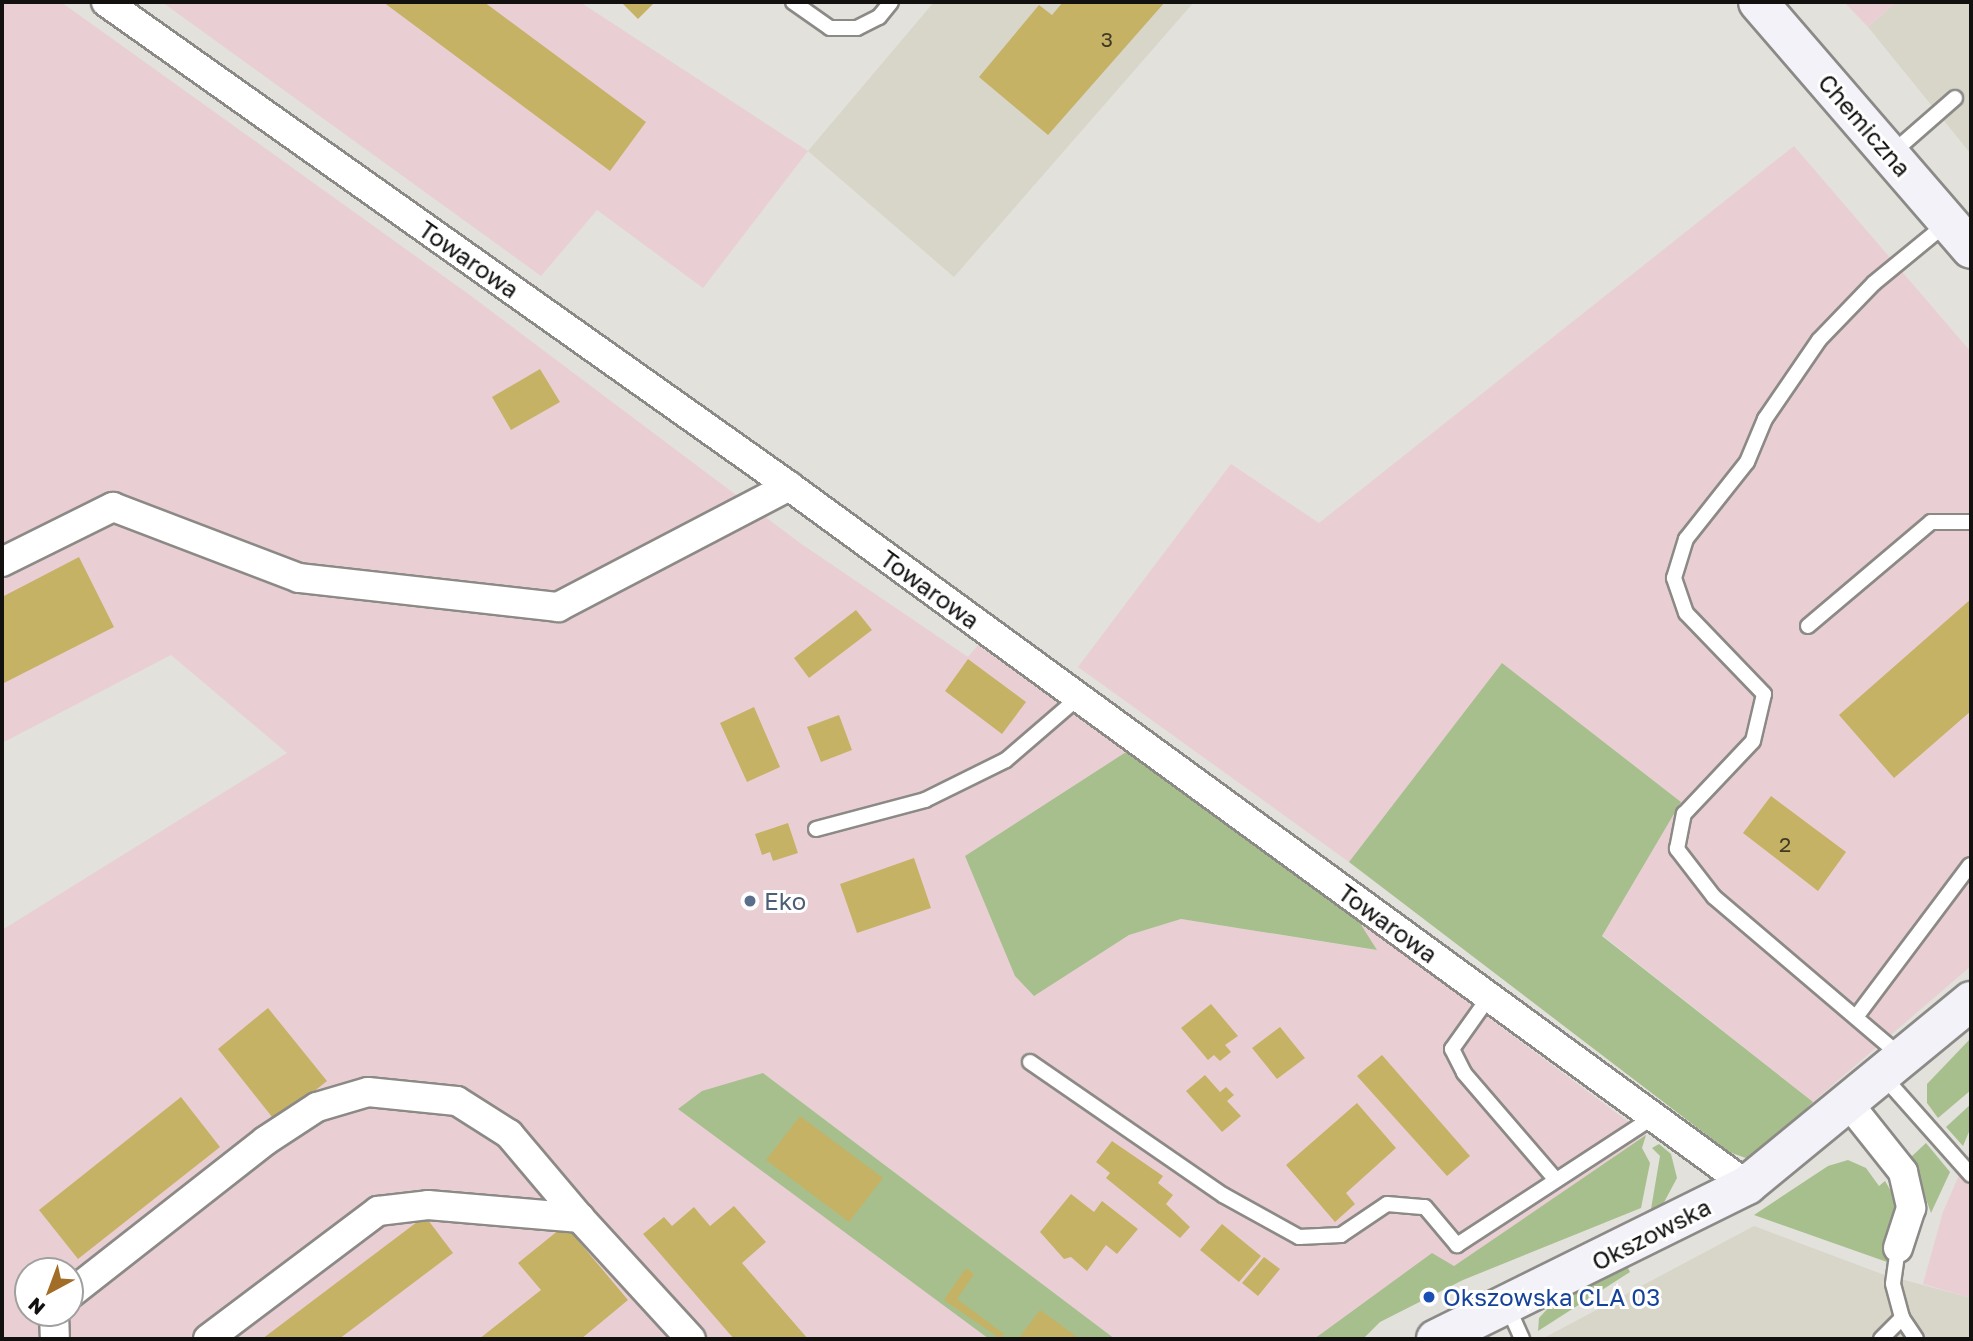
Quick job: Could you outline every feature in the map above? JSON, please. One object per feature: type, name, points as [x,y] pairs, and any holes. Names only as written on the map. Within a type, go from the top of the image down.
[{"type":"main road","name":"Chemiczna","points":[[1758,2],[1960,236]]},
{"type":"main road","name":"Okszowska","points":[[1436,1339],[1747,1185],[1849,1104],[1971,1001]]},
{"type":"street","name":"Towarowa","points":[[106,2],[789,486],[1747,1185]]},
{"type":"street","points":[[2,562],[113,507],[299,578],[558,607],[789,486]]},
{"type":"street","points":[[84,1283],[265,1141],[317,1107],[368,1092],[457,1101],[509,1134],[580,1218],[691,1339]]},
{"type":"street","points":[[1849,1104],[1903,1172],[1911,1208],[1898,1248]]},
{"type":"street","points":[[208,1339],[378,1210],[428,1205],[580,1218]]},
{"type":"lane","points":[[793,2],[830,28],[858,28],[879,17],[891,2]]},
{"type":"lane","points":[[1890,155],[1955,98]]},
{"type":"lane","points":[[1960,236],[1874,283],[1819,340],[1765,419],[1747,462],[1686,539],[1674,578],[1686,613],[1764,694],[1753,741],[1684,814],[1677,849],[1714,897],[1856,1017],[1971,1175]]},
{"type":"lane","points":[[1808,626],[1931,522],[1971,522]]},
{"type":"lane","points":[[816,828],[925,800],[1006,760],[1079,697]]},
{"type":"lane","points":[[1856,1017],[1970,865]]},
{"type":"lane","points":[[1489,997],[1464,1025],[1452,1049],[1464,1073],[1556,1180]]},
{"type":"lane","points":[[1030,1062],[1223,1195],[1299,1237],[1341,1236],[1387,1204],[1424,1208],[1457,1245],[1653,1117]]},
{"type":"lane","points":[[1898,1248],[1893,1284],[1902,1318],[1916,1339]]},
{"type":"lane","points":[[1507,1305],[1522,1339]]},
{"type":"lane","points":[[1881,1339],[1902,1318]]},
{"type":"shaded area","points":[[2,2],[61,2],[467,293],[800,543],[968,657],[978,645],[1126,752],[965,856],[1034,995],[1129,935],[1181,919],[1376,950],[1358,920],[1646,1135],[1454,1266],[1432,1254],[1314,1339],[1115,1339],[763,1073],[679,1109],[989,1339],[2,1339],[2,930],[287,753],[171,655],[2,743]]},
{"type":"shaded area","points":[[162,2],[580,2],[808,151],[703,288],[597,210],[541,276]]},
{"type":"shaded area","points":[[934,2],[1194,2],[954,277],[808,151]]},
{"type":"shaded area","points":[[1844,2],[1896,2],[1868,27]]},
{"type":"shaded area","points":[[1896,2],[1971,2],[1971,154],[1868,27]]},
{"type":"shaded area","points":[[1794,146],[1971,352],[1971,966],[1813,1102],[1602,935],[1681,802],[1502,664],[1349,862],[1078,667],[1231,464],[1319,523]]},
{"type":"shaded area","points":[[1971,1148],[1971,1298],[1923,1284],[1943,1212]]},
{"type":"shaded area","points":[[1754,1226],[1882,1274],[1971,1298],[1971,1339],[1542,1339]]},
{"type":"green space","points":[[1502,663],[1681,802],[1602,936],[1813,1102],[1754,1161],[1729,1152],[1349,862]]},
{"type":"green space","points":[[1126,752],[1358,920],[1377,950],[1181,919],[1129,935],[1034,996],[1015,976],[965,856]]},
{"type":"green space","points":[[1971,1038],[1971,1090],[1938,1118],[1927,1103],[1927,1084]]},
{"type":"green space","points":[[763,1073],[1115,1339],[989,1339],[678,1109],[702,1091]]},
{"type":"green space","points":[[1971,1104],[1971,1127],[1963,1146],[1946,1127]]},
{"type":"green space","points":[[1646,1135],[1642,1148],[1650,1163],[1641,1208],[1463,1280],[1380,1322],[1363,1339],[1314,1339],[1432,1253],[1454,1266]]},
{"type":"green space","points":[[1926,1143],[1950,1172],[1931,1213],[1911,1157]]},
{"type":"green space","points":[[1659,1144],[1671,1154],[1677,1178],[1661,1208],[1650,1215],[1660,1156],[1652,1148]]},
{"type":"green space","points":[[1848,1160],[1866,1168],[1879,1186],[1885,1181],[1895,1198],[1898,1223],[1887,1262],[1754,1215],[1828,1166]]},
{"type":"green space","points":[[1627,1266],[1630,1272],[1538,1331],[1539,1318],[1550,1306]]},
{"type":"building","points":[[383,2],[484,2],[646,122],[610,171]]},
{"type":"building","points":[[621,2],[655,2],[638,19]]},
{"type":"building","points":[[1063,2],[1165,2],[1048,135],[979,77],[1039,5],[1052,15]]},
{"type":"building","points":[[540,369],[560,402],[511,430],[492,397]]},
{"type":"building","points":[[79,557],[114,627],[2,684],[2,597]]},
{"type":"building","points":[[1971,599],[1971,711],[1894,778],[1839,715]]},
{"type":"building","points":[[856,610],[872,630],[809,678],[794,658]]},
{"type":"building","points":[[968,659],[1026,702],[1002,734],[945,691]]},
{"type":"building","points":[[754,707],[780,767],[747,782],[720,723]]},
{"type":"building","points":[[839,715],[852,750],[821,762],[807,727]]},
{"type":"building","points":[[1771,796],[1846,852],[1818,891],[1743,833]]},
{"type":"building","points":[[788,823],[798,853],[773,861],[770,852],[762,855],[755,834]]},
{"type":"building","points":[[914,858],[931,908],[857,933],[840,884]]},
{"type":"building","points":[[1211,1004],[1238,1036],[1225,1045],[1231,1052],[1220,1061],[1214,1055],[1208,1060],[1181,1028]]},
{"type":"building","points":[[268,1008],[327,1081],[276,1122],[218,1049]]},
{"type":"building","points":[[1280,1027],[1305,1058],[1277,1079],[1252,1048]]},
{"type":"building","points":[[1382,1055],[1470,1156],[1447,1176],[1357,1076]]},
{"type":"building","points":[[1205,1075],[1220,1092],[1226,1087],[1234,1095],[1227,1101],[1241,1116],[1222,1132],[1186,1091]]},
{"type":"building","points":[[181,1097],[220,1147],[81,1257],[76,1257],[39,1210]]},
{"type":"building","points":[[1357,1103],[1396,1148],[1346,1193],[1355,1204],[1335,1222],[1286,1165]]},
{"type":"building","points":[[800,1116],[883,1178],[849,1222],[766,1160]]},
{"type":"building","points":[[1112,1141],[1163,1176],[1158,1183],[1173,1195],[1166,1204],[1190,1227],[1180,1238],[1106,1178],[1110,1173],[1096,1162]]},
{"type":"building","points":[[1071,1194],[1094,1212],[1102,1201],[1138,1229],[1117,1254],[1106,1245],[1087,1271],[1071,1257],[1064,1259],[1040,1232]]},
{"type":"building","points":[[734,1206],[766,1242],[742,1263],[808,1339],[734,1339],[643,1234],[664,1217],[672,1226],[694,1207],[710,1226]]},
{"type":"building","points":[[425,1216],[453,1253],[339,1339],[262,1339]]},
{"type":"building","points":[[1222,1224],[1261,1256],[1239,1282],[1200,1250]]},
{"type":"building","points":[[565,1225],[628,1300],[581,1339],[479,1339],[541,1290],[518,1263]]},
{"type":"building","points":[[1264,1257],[1280,1269],[1258,1296],[1242,1283]]},
{"type":"building","points":[[966,1268],[974,1274],[957,1299],[1004,1334],[1001,1339],[944,1300]]},
{"type":"building","points":[[1040,1310],[1080,1339],[1018,1339]]},
{"type":"place","name":"Eko","points":[[750,901]]},
{"type":"place","name":"Okszowska CLA 03","points":[[1429,1297]]}]
